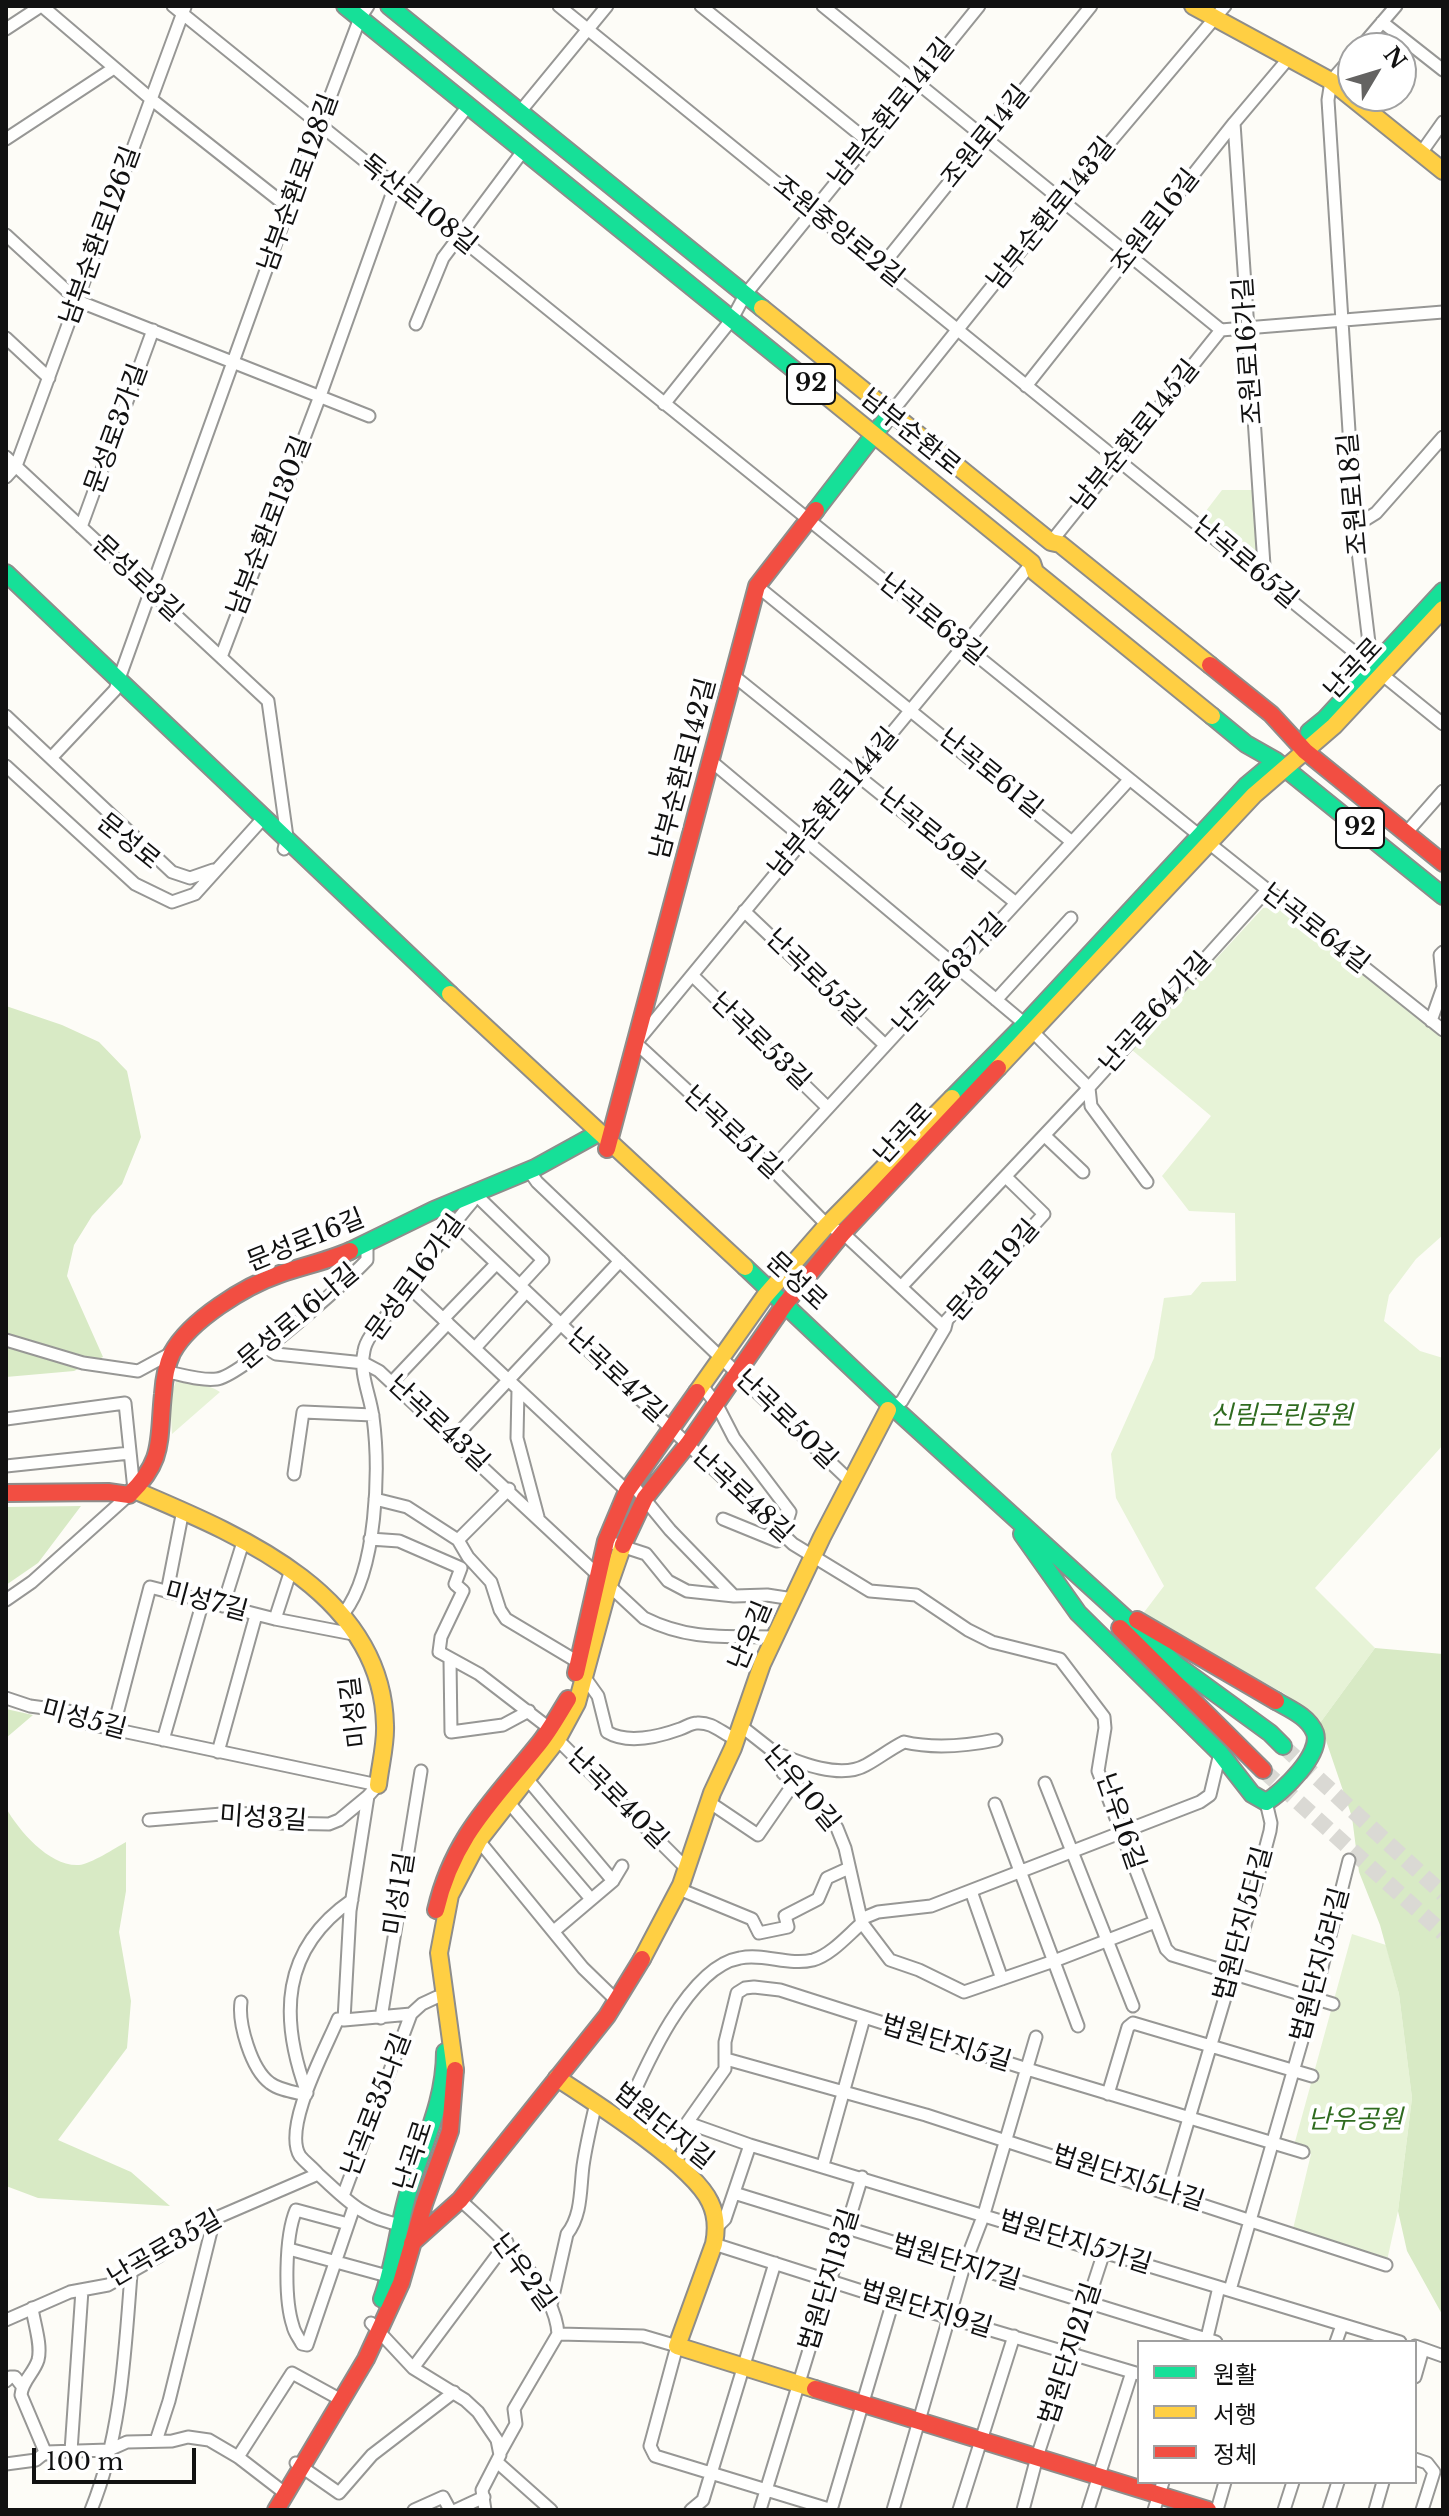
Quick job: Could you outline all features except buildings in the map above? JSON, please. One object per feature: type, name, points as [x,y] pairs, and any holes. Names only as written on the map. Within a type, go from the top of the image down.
[{"type":"main road","name":"남부순환로","points":[[345,6],[364,12],[468,106],[1032,563],[1035,572],[1246,744],[1279,763],[1443,896]]},
{"type":"main road","name":"남부순환로","points":[[389,6],[890,414],[1051,542],[1060,544],[1271,714],[1301,747],[1443,863]]},
{"type":"main road","points":[[1193,6],[1221,12],[1288,59],[1331,81],[1443,171]]},
{"type":"main road","name":"남부순환로142길","points":[[603,1143],[636,1043],[757,586],[890,414]]},
{"type":"main road","name":"문성로","points":[[6,573],[258,824],[285,844]]},
{"type":"main road","name":"문성로","points":[[6,588],[117,685],[603,1143],[783,1306],[1263,1770]]},
{"type":"main road","name":"난곡로","points":[[603,1581],[645,1498],[717,1405],[783,1306],[843,1233],[1204,840],[1254,795],[1279,763],[1334,726],[1443,591]]},
{"type":"main road","name":"난곡로","points":[[1377,672],[1443,609]]},
{"type":"main road","name":"난곡로","points":[[270,2509],[299,2465],[401,2283],[450,2131],[456,2074],[439,1953],[450,1895],[474,1835],[552,1733],[569,1698],[580,1670],[603,1581],[606,1541],[630,1488],[768,1293],[827,1225],[1030,1028]]},
{"type":"main road","name":"문성로16길","points":[[132,1493],[155,1461],[162,1392],[173,1352],[220,1306],[273,1276],[324,1262],[472,1193],[603,1143]]},
{"type":"main road","name":"문성로","points":[[890,1409],[1178,1666],[1270,1733],[1283,1746]]},
{"type":"main road","name":"난우길","points":[[396,2251],[413,2242],[460,2200],[617,2001],[679,1889],[762,1664],[813,1557],[890,1409]]},
{"type":"main road","name":"미성길","points":[[6,1493],[132,1493],[183,1510],[244,1539],[291,1570],[344,1613],[377,1669],[386,1725],[384,1760],[373,1791]]},
{"type":"main road","points":[[1022,1534],[1078,1613],[1220,1753],[1252,1794],[1266,1802],[1282,1791],[1313,1752],[1317,1743],[1311,1726],[1299,1714],[1108,1604]]},
{"type":"main road","name":"난곡로","points":[[299,2465],[334,2396],[375,2328],[391,2277],[409,2190],[435,2119],[446,2065],[429,1952],[441,1885],[457,1848],[474,1835]]},
{"type":"main road","name":"법원단지길","points":[[557,2078],[665,2154],[705,2192],[712,2205],[716,2236]]},
{"type":"main road","points":[[716,2236],[677,2346],[1208,2510]]},
{"type":"street","points":[[6,29],[41,6],[151,99],[289,208]]},
{"type":"street","name":"조원중앙로2길","points":[[559,6],[813,210],[957,331],[1118,458]]},
{"type":"street","points":[[519,113],[607,6]]},
{"type":"street","points":[[701,6],[869,142]]},
{"type":"street","points":[[823,6],[1221,330],[1443,312]]},
{"type":"street","name":"남부순환로141길","points":[[664,404],[732,319],[745,295],[979,6]]},
{"type":"street","name":"조원로14길","points":[[881,267],[1091,6]]},
{"type":"street","points":[[1374,32],[1396,6]]},
{"type":"street","name":"남부순환로126길","points":[[16,466],[151,99],[180,8]]},
{"type":"street","name":"독산로108길","points":[[180,8],[664,404]]},
{"type":"street","name":"남부순환로128길","points":[[152,592],[289,208],[364,12]]},
{"type":"street","name":"남부순환로143길","points":[[890,414],[1062,199],[1221,12]]},
{"type":"street","points":[[1382,22],[1443,70]]},
{"type":"street","name":"조원로16길","points":[[1026,386],[1288,59]]},
{"type":"street","points":[[6,139],[114,68]]},
{"type":"street","points":[[1331,81],[1337,74]]},
{"type":"street","name":"조원로18길","points":[[1331,81],[1328,100],[1355,526],[1377,672]]},
{"type":"street","name":"남부순환로130길","points":[[221,657],[391,197],[402,192],[468,106]]},
{"type":"street","points":[[1421,153],[1443,122]]},
{"type":"street","name":"조원로16가길","points":[[1234,123],[1265,580]]},
{"type":"street","points":[[416,324],[443,258],[523,151]]},
{"type":"street","points":[[6,235],[78,301],[369,416]]},
{"type":"street","name":"문성로3가길","points":[[81,527],[153,330]]},
{"type":"street","name":"남부순환로145길","points":[[1051,542],[1221,330]]},
{"type":"street","points":[[6,338],[49,378]]},
{"type":"street","name":"난곡로63길","points":[[664,404],[1204,840]]},
{"type":"street","points":[[1355,526],[1376,513],[1443,437]]},
{"type":"street","name":"문성로3길","points":[[6,457],[268,701],[285,844]]},
{"type":"street","name":"난곡로65길","points":[[1118,458],[1438,721]]},
{"type":"street","points":[[6,477],[16,466]]},
{"type":"street","name":"남부순환로144길","points":[[636,1043],[1032,563]]},
{"type":"street","name":"난곡로61길","points":[[757,586],[1072,842]]},
{"type":"street","points":[[51,758],[117,685],[152,592]]},
{"type":"street","name":"난곡로59길","points":[[734,676],[1016,903]]},
{"type":"street","points":[[1438,721],[1443,707]]},
{"type":"street","points":[[6,716],[172,872],[190,878],[217,869]]},
{"type":"street","points":[[711,761],[1030,1028],[1089,1088],[1091,1106],[1147,1182]]},
{"type":"street","name":"문성로","points":[[6,766],[135,884],[172,902],[195,894],[258,824]]},
{"type":"street","name":"난곡로63가길","points":[[772,1169],[1129,780]]},
{"type":"street","points":[[1406,833],[1443,791]]},
{"type":"street","name":"난곡로64길","points":[[1204,840],[1443,1030]]},
{"type":"street","name":"난곡로64가길","points":[[901,1287],[1045,1136],[1267,890]]},
{"type":"street","name":"난곡로55길","points":[[744,911],[885,1045]]},
{"type":"street","points":[[996,1000],[1071,918]]},
{"type":"street","points":[[1431,1021],[1443,987],[1440,955],[1443,952]]},
{"type":"street","name":"난곡로53길","points":[[692,975],[828,1108]]},
{"type":"street","name":"난곡로51길","points":[[636,1043],[772,1169],[827,1225],[843,1233],[945,1328]]},
{"type":"street","points":[[1045,1136],[1083,1172]]},
{"type":"street","name":"난곡로50길","points":[[530,1172],[851,1482]]},
{"type":"street","name":"문성로19길","points":[[890,1409],[902,1401],[947,1320],[1044,1214],[1006,1177]]},
{"type":"street","points":[[472,1193],[543,1260],[475,1348]]},
{"type":"street","name":"문성로16가길","points":[[344,1613],[357,1596],[375,1499],[373,1415],[362,1376],[365,1345],[472,1202],[472,1193]]},
{"type":"street","name":"난곡로47길","points":[[454,1223],[673,1429]]},
{"type":"street","name":"문성로16나길","points":[[168,1372],[215,1380],[228,1376],[345,1283],[367,1260],[367,1243]]},
{"type":"street","points":[[560,1324],[620,1261]]},
{"type":"street","points":[[393,1381],[496,1264]]},
{"type":"street","points":[[408,1286],[518,1389],[645,1498],[670,1530],[734,1596]]},
{"type":"street","name":"난곡로47길","points":[[454,1438],[560,1324]]},
{"type":"street","points":[[6,1340],[83,1363],[138,1371],[173,1352]]},
{"type":"street","name":"문성로16가길","points":[[265,1347],[276,1354],[364,1363]]},
{"type":"street","name":"난곡로43길","points":[[364,1363],[393,1381],[644,1618],[670,1631],[696,1635],[775,1637]]},
{"type":"street","points":[[703,1387],[717,1405],[734,1438],[790,1512],[783,1534],[777,1541],[723,1519]]},
{"type":"street","points":[[518,1389],[517,1438],[540,1521]]},
{"type":"street","points":[[6,1419],[125,1403],[132,1493],[32,1582],[6,1600]]},
{"type":"street","points":[[294,1474],[303,1412],[373,1415]]},
{"type":"street","name":"난곡로48길","points":[[673,1429],[783,1534],[813,1557]]},
{"type":"street","points":[[6,1466],[130,1453]]},
{"type":"street","name":"난곡로43길","points":[[458,1540],[509,1489]]},
{"type":"street","points":[[375,1499],[407,1507],[458,1540],[468,1557],[491,1582],[506,1619],[580,1670]]},
{"type":"street","points":[[167,1592],[183,1510]]},
{"type":"street","points":[[223,1606],[244,1539]]},
{"type":"street","points":[[370,1539],[399,1541],[461,1568],[455,1584],[463,1591],[441,1637],[439,1652],[450,1660],[451,1732],[503,1725],[529,1711]]},
{"type":"street","points":[[606,1541],[646,1554],[668,1581],[687,1591],[793,1599]]},
{"type":"street","name":"난우16길","points":[[813,1557],[870,1591],[916,1595],[968,1630],[992,1642],[1048,1655],[1066,1664],[1104,1717],[1098,1771],[1166,1949],[1172,1955],[1333,2004]]},
{"type":"street","points":[[275,1619],[291,1570]]},
{"type":"street","name":"미성7길","points":[[113,1729],[150,1587],[256,1615],[358,1635]]},
{"type":"street","name":"미성5길","points":[[163,1740],[203,1601]]},
{"type":"street","points":[[218,1752],[256,1615]]},
{"type":"street","name":"난곡로40길","points":[[450,1660],[479,1674],[529,1711],[687,1869]]},
{"type":"street","name":"난우10길","points":[[580,1670],[598,1696],[607,1732],[620,1740],[657,1735],[694,1722],[713,1724],[725,1735],[739,1733],[774,1752],[783,1773],[821,1808],[837,1828],[845,1848],[862,1921],[890,1960],[919,1970],[953,1989],[964,1992],[1108,1942],[1155,1922]]},
{"type":"street","name":"미성5길","points":[[6,1698],[30,1706],[74,1712],[89,1724],[373,1791]]},
{"type":"street","points":[[774,1752],[832,1770],[863,1767],[904,1742],[920,1746],[996,1740]]},
{"type":"street","points":[[621,2122],[641,2077],[674,2018],[704,1976],[737,1958],[763,1956],[813,1960],[878,1912],[931,1906],[1200,1802],[1210,1795],[1220,1753]]},
{"type":"street","name":"미성1길","points":[[381,2018],[421,1771]]},
{"type":"street","points":[[522,1773],[613,1881]]},
{"type":"street","points":[[709,1802],[758,1835],[794,1783]]},
{"type":"street","points":[[1045,1783],[1133,2006]]},
{"type":"street","points":[[344,2020],[352,1900],[373,1791]]},
{"type":"street","name":"미성3길","points":[[149,1820],[234,1813],[250,1814],[275,1823],[329,1824],[339,1820],[373,1791]]},
{"type":"street","points":[[503,1796],[591,1899]]},
{"type":"street","name":"법원단지5다길","points":[[1190,2118],[1270,1831],[1266,1802]]},
{"type":"street","points":[[995,1804],[1078,2026]]},
{"type":"street","points":[[474,1835],[583,1968],[617,2001]]},
{"type":"street","name":"법원단지5라길","points":[[1271,2143],[1314,1999],[1349,1860]]},
{"type":"street","points":[[554,1931],[613,1881],[622,1866]]},
{"type":"street","points":[[679,1889],[752,1919],[759,1933],[788,1927],[785,1916],[818,1899],[827,1878],[849,1868]]},
{"type":"street","points":[[971,1891],[1002,1979]]},
{"type":"street","points":[[306,2094],[289,2027],[290,1990],[299,1959],[317,1931],[333,1913],[352,1900]]},
{"type":"street","name":"법원단지5길","points":[[665,2154],[725,2069],[725,2042],[734,2002],[737,1993],[745,1988],[771,1988],[1303,2152]]},
{"type":"street","points":[[402,2225],[379,2221],[354,2207],[299,2155],[296,2135],[306,2094],[338,2019],[411,2014],[437,1997]]},
{"type":"street","points":[[241,2002],[239,2016],[246,2041],[264,2077],[273,2086],[306,2094]]},
{"type":"street","name":"난곡로35나길","points":[[343,2196],[411,2014]]},
{"type":"street","name":"법원단지5길","points":[[844,2092],[864,2018]]},
{"type":"street","points":[[1108,2094],[1128,2027],[1138,2023],[1292,2070]]},
{"type":"street","name":"법원단지5길","points":[[1006,2140],[1036,2037]]},
{"type":"street","name":"법원단지5나길","points":[[726,2059],[1006,2140],[1386,2265]]},
{"type":"street","name":"법원단지5라길","points":[[1292,2070],[1312,2076]]},
{"type":"street","points":[[823,2165],[844,2092]]},
{"type":"street","points":[[551,2305],[567,2234],[574,2225],[578,2210],[596,2103]]},
{"type":"street","points":[[1167,2192],[1190,2118]]},
{"type":"street","name":"법원단지5가길","points":[[688,2123],[750,2145],[984,2214],[1382,2340]]},
{"type":"street","points":[[893,2510],[964,2266],[984,2214],[1006,2140]]},
{"type":"street","points":[[1210,2340],[1271,2143]]},
{"type":"street","points":[[716,2236],[725,2219],[750,2145]]},
{"type":"street","name":"난곡로35길","points":[[6,2320],[52,2298],[108,2285],[131,2274],[184,2235],[214,2219],[318,2174]]},
{"type":"street","name":"법원단지13길","points":[[760,2510],[862,2177]]},
{"type":"street","name":"법원단지7길","points":[[734,2193],[1207,2340]]},
{"type":"street","name":"난우2길","points":[[460,2200],[507,2242],[551,2305],[558,2334],[643,2336],[677,2346]]},
{"type":"street","points":[[348,2224],[296,2210],[291,2221],[290,2309],[293,2327],[302,2344],[307,2345],[354,2207]]},
{"type":"street","points":[[156,2441],[169,2401],[214,2219]]},
{"type":"street","name":"법원단지9길","points":[[716,2236],[775,2263],[1136,2373]]},
{"type":"street","points":[[413,2368],[507,2242]]},
{"type":"street","points":[[289,2249],[391,2277]]},
{"type":"street","name":"법원단지21길","points":[[1023,2510],[1037,2457],[1104,2252]]},
{"type":"street","points":[[691,2510],[703,2500],[775,2263]]},
{"type":"street","points":[[91,2510],[109,2450],[119,2394],[131,2274]]},
{"type":"street","points":[[71,2451],[82,2290]]},
{"type":"street","points":[[677,2346],[650,2449],[655,2456],[831,2510],[893,2301]]},
{"type":"street","points":[[22,2386],[40,2356],[32,2308]]},
{"type":"street","points":[[1337,2340],[1342,2325]]},
{"type":"street","points":[[375,2328],[413,2368],[454,2392],[478,2412],[497,2440],[499,2457],[551,2510]]},
{"type":"street","points":[[414,2510],[443,2497],[453,2510],[484,2504],[484,2483],[516,2424],[514,2409],[558,2334]]},
{"type":"street","points":[[959,2510],[1014,2336]]},
{"type":"street","points":[[1419,2348],[1443,2356]]},
{"type":"street","points":[[238,2457],[292,2373],[334,2396]]},
{"type":"street","points":[[1088,2510],[1136,2373]]},
{"type":"street","points":[[6,2381],[15,2377],[22,2386],[24,2404],[46,2454]]},
{"type":"street","points":[[299,2465],[339,2493],[372,2455],[454,2392]]},
{"type":"street","points":[[6,2464],[36,2460],[46,2454],[109,2450],[127,2442],[188,2437],[209,2440],[238,2457],[283,2492]]},
{"type":"street","points":[[1421,2461],[1434,2472],[1422,2510]]},
{"type":"street","points":[[1217,2510],[1224,2484]]},
{"type":"street","points":[[1284,2510],[1292,2484]]},
{"type":"street","points":[[1329,2510],[1337,2484]]},
{"type":"street","points":[[1375,2510],[1382,2484]]},
{"type":"green space","points":[[1222,490],[1256,490],[1262,574],[1199,520]]},
{"type":"green space","name":"신림근린공원","points":[[1277,907],[1443,1038],[1443,1235],[1416,1259],[1389,1295],[1384,1321],[1420,1351],[1443,1358],[1443,1445],[1315,1588],[1375,1648],[1320,1723],[1285,1694],[1142,1615],[1164,1586],[1116,1498],[1111,1454],[1154,1358],[1164,1298],[1191,1295],[1202,1282],[1236,1281],[1235,1213],[1189,1211],[1162,1176],[1211,1116],[1132,1050],[1263,908]]},
{"type":"green space","points":[[6,1006],[62,1025],[99,1042],[127,1071],[141,1137],[122,1184],[92,1216],[74,1245],[67,1276],[103,1357],[74,1371],[6,1377]]},
{"type":"green space","points":[[176,1381],[220,1392],[172,1434],[170,1399]]},
{"type":"green space","points":[[81,1506],[38,1563],[6,1585],[6,1507]]},
{"type":"green space","points":[[1375,1648],[1443,1654],[1443,2316],[1407,2251],[1398,2211],[1412,2098],[1399,1994],[1380,1925],[1359,1872],[1352,1817],[1320,1723]]},
{"type":"green space","points":[[6,1709],[33,1715],[6,1738]]},
{"type":"green space","points":[[6,1808],[36,1846],[68,1864],[90,1862],[126,1842],[126,1891],[119,1932],[131,2001],[127,2048],[58,2140],[131,2172],[170,2206],[38,2198],[6,2186]]},
{"type":"green space","name":"난우공원","points":[[1352,1934],[1386,1945],[1399,1994],[1412,2098],[1398,2211],[1386,2265],[1292,2233],[1311,2154],[1293,2149]]},
{"type":"tunnel","points":[[1283,1746],[1443,1894]]},
{"type":"tunnel","points":[[1263,1770],[1443,1933]]},
{"type":"traffic: fast","points":[[345,6],[813,385]]},
{"type":"traffic: fast","points":[[389,6],[762,308]]},
{"type":"traffic: fast","points":[[816,510],[890,414]]},
{"type":"traffic: fast","points":[[6,573],[450,994]]},
{"type":"traffic: fast","points":[[1309,732],[1325,719],[1443,591]]},
{"type":"traffic: fast","points":[[1212,716],[1246,744],[1276,761],[1443,896]]},
{"type":"traffic: fast","points":[[952,1098],[1246,786],[1276,761]]},
{"type":"traffic: fast","points":[[350,1251],[434,1210],[535,1168],[593,1136]]},
{"type":"traffic: fast","points":[[745,1267],[893,1407],[1178,1666],[1270,1733],[1283,1746]]},
{"type":"traffic: fast","points":[[1022,1534],[1078,1613],[1220,1753],[1252,1794],[1266,1802],[1300,1772],[1316,1742],[1315,1733],[1308,1722],[1276,1701]]},
{"type":"traffic: fast","points":[[382,2299],[409,2190],[437,2105],[445,2052]]},
{"type":"traffic: slow","points":[[1193,6],[1331,81],[1443,171]]},
{"type":"traffic: slow","points":[[762,308],[1051,542],[1060,544],[1210,665]]},
{"type":"traffic: slow","points":[[813,385],[1032,563],[1035,572],[1212,716]]},
{"type":"traffic: slow","points":[[998,1068],[1254,795],[1334,726],[1443,609]]},
{"type":"traffic: slow","points":[[450,994],[745,1267]]},
{"type":"traffic: slow","points":[[697,1392],[765,1296],[827,1225],[952,1098]]},
{"type":"traffic: slow","points":[[642,1959],[681,1885],[712,1793],[733,1748],[762,1664],[822,1537],[888,1410]]},
{"type":"traffic: slow","points":[[134,1490],[258,1549],[297,1574],[331,1604],[359,1638],[378,1679],[385,1725],[378,1785]]},
{"type":"traffic: slow","points":[[455,2070],[439,1953],[450,1895],[479,1840],[557,1740],[577,1703],[623,1545]]},
{"type":"traffic: slow","points":[[557,2078],[664,2153],[700,2187],[710,2202],[716,2223],[714,2244],[677,2346],[815,2389]]},
{"type":"traffic: jam","points":[[607,1149],[757,586],[816,510]]},
{"type":"traffic: jam","points":[[1210,665],[1271,714],[1305,751],[1443,863]]},
{"type":"traffic: jam","points":[[623,1545],[645,1498],[688,1444],[785,1304],[843,1233],[998,1068]]},
{"type":"traffic: jam","points":[[6,1493],[108,1492],[129,1495],[149,1471],[158,1449],[168,1363],[180,1341],[205,1317],[251,1287],[350,1251]]},
{"type":"traffic: jam","points":[[576,1673],[606,1541],[627,1491],[697,1392]]},
{"type":"traffic: jam","points":[[1137,1620],[1276,1701]]},
{"type":"traffic: jam","points":[[1120,1628],[1263,1770]]},
{"type":"traffic: jam","points":[[436,1910],[443,1884],[464,1841],[490,1803],[541,1741],[568,1699]]},
{"type":"traffic: jam","points":[[412,2243],[460,2200],[607,2016],[642,1959]]},
{"type":"traffic: jam","points":[[276,2510],[366,2359],[401,2283],[450,2131],[455,2070]]},
{"type":"traffic: jam","points":[[815,2389],[1208,2510]]}]
